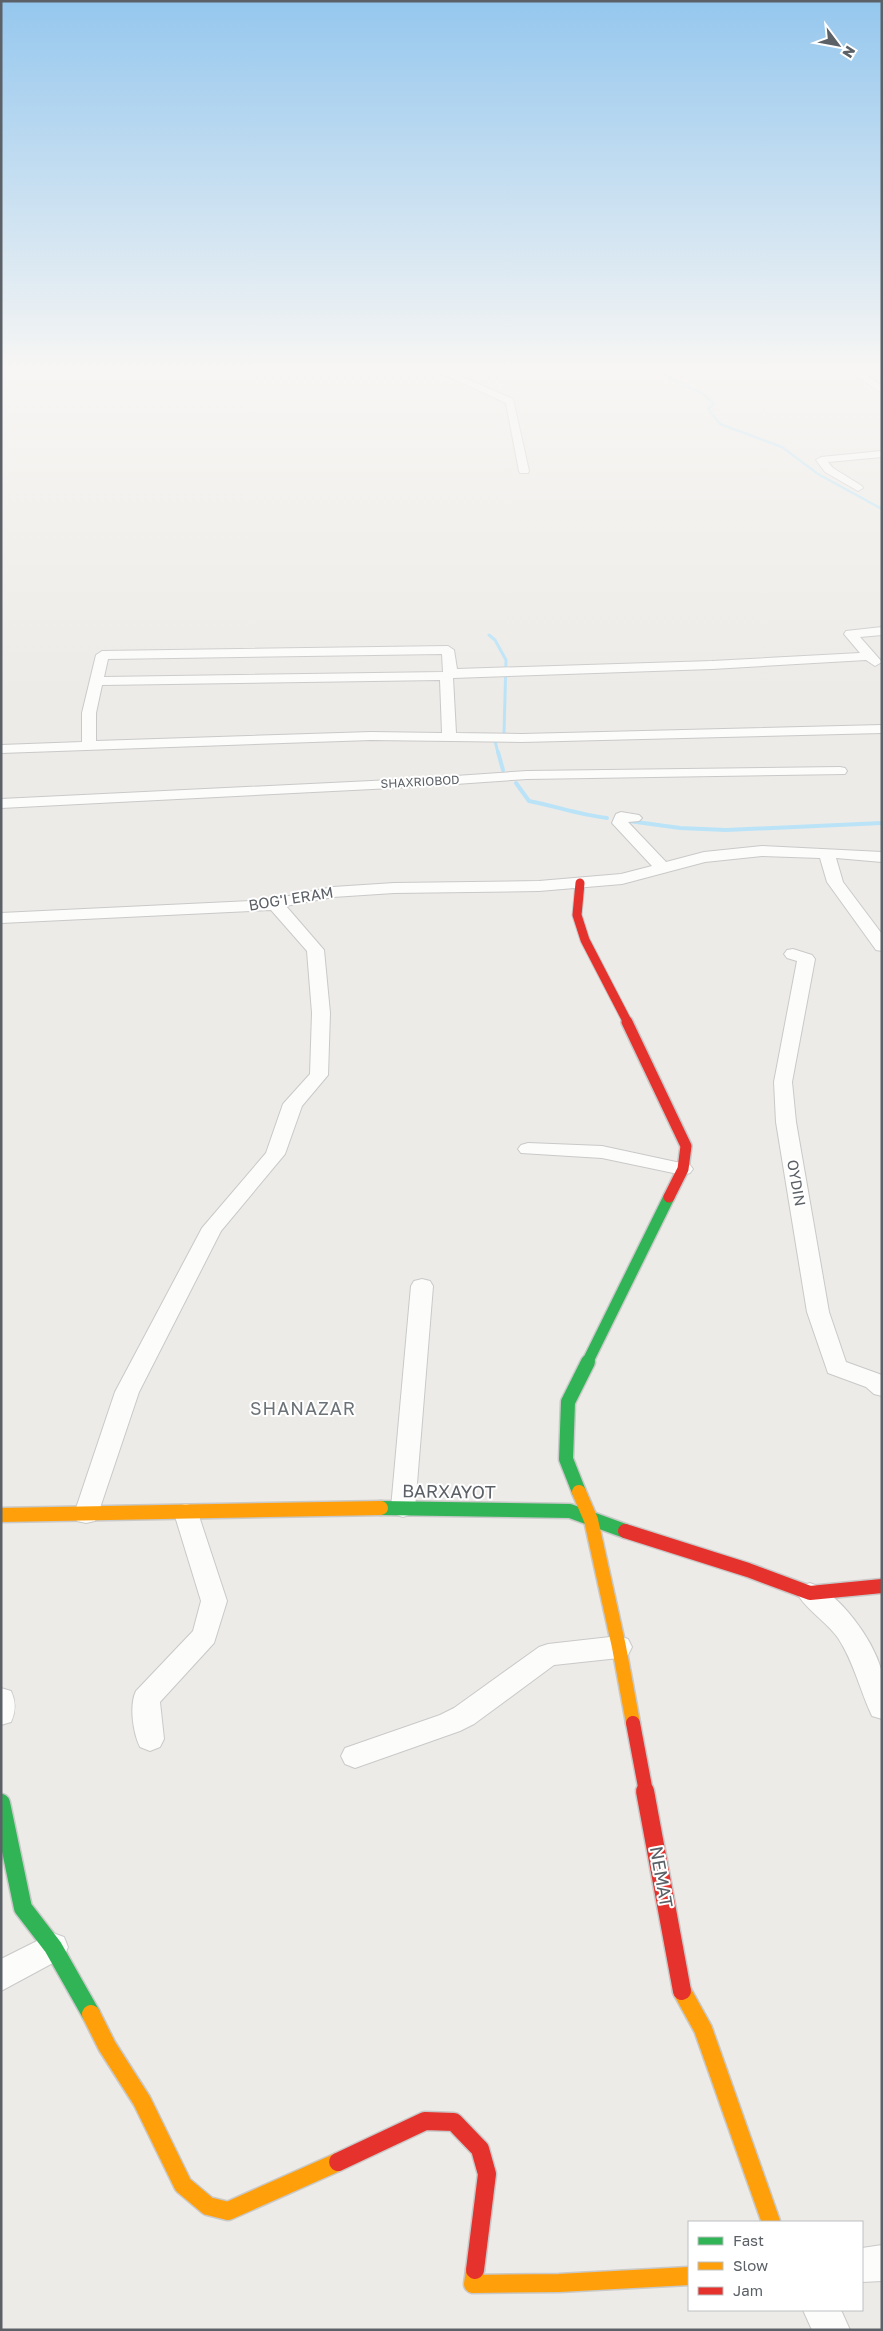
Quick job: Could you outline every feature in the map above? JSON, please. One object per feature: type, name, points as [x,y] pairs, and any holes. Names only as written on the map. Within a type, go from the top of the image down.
[{"type":"street","points":[[840,477],[858,488]]},
{"type":"street","points":[[877,663],[850,634],[882,631]]},
{"type":"street","points":[[89,746],[89,713],[102,656],[448,650],[449,737]]},
{"type":"street","points":[[97,681],[448,674],[805,661],[877,663]]},
{"type":"street","points":[[1,748],[371,736],[531,738],[882,729]]},
{"type":"street","name":"SHAXRIOBOD","points":[[1,804],[412,783],[527,775],[840,770]]},
{"type":"street","points":[[634,818],[622,817],[620,823],[663,868]]},
{"type":"street","name":"BOG'I ERAM","points":[[1,918],[275,904],[333,892],[394,888],[540,886],[580,883],[622,879],[704,857],[762,851],[882,857]]},
{"type":"street","points":[[826,853],[835,882],[882,946]]},
{"type":"street","name":"NEMAT","points":[[580,883],[577,915],[585,940],[613,992],[686,1146],[682,1169],[568,1402],[566,1459],[591,1520],[619,1647],[682,1993],[702,2029],[771,2221]]},
{"type":"street","points":[[86,1514],[127,1392],[212,1228],[275,1154],[293,1104],[320,1075],[321,1013],[315,950],[275,904]]},
{"type":"street","name":"OYDIN","points":[[793,954],[806,959],[783,1082],[786,1122],[818,1312],[836,1367],[874,1381],[882,1388]]},
{"type":"street","points":[[528,1149],[602,1152],[682,1169]]},
{"type":"street","points":[[403,1508],[422,1286]]},
{"type":"street","name":"BARXAYOT","points":[[1,1515],[403,1508],[570,1511],[591,1520],[748,1570],[810,1592],[882,1586]]},
{"type":"street","points":[[150,1739],[146,1699],[205,1636],[214,1601],[186,1513]]},
{"type":"street","points":[[810,1592],[829,1607],[855,1639],[882,1708]]},
{"type":"street","points":[[355,1756],[450,1723],[464,1716],[548,1655],[619,1647]]},
{"type":"street","points":[[1,1699],[1,1714]]},
{"type":"street","points":[[1,1803],[23,1908],[53,1947],[107,2046],[142,2102],[183,2184],[208,2206],[228,2211],[397,2136],[425,2121],[454,2122],[480,2149],[488,2174],[473,2284],[559,2283],[688,2276]]},
{"type":"street","points":[[1,1976],[53,1947]]},
{"type":"street","points":[[863,2265],[882,2263]]},
{"type":"street","points":[[822,2311],[832,2330]]},
{"type":"waterway","points":[[823,477],[882,509]]},
{"type":"waterway","points":[[489,635],[495,640],[506,660],[504,733]]},
{"type":"waterway","points":[[495,741],[498,753]]},
{"type":"waterway","points":[[498,752],[503,770]]},
{"type":"waterway","points":[[516,783],[529,801],[607,818]]},
{"type":"waterway","points":[[629,821],[680,828],[726,830],[882,823]]},
{"type":"traffic: fast","points":[[579,1492],[566,1459],[568,1402],[669,1197]]},
{"type":"traffic: fast","points":[[381,1508],[570,1511],[625,1531]]},
{"type":"traffic: fast","points":[[1,1803],[23,1908],[53,1947],[91,2014]]},
{"type":"traffic: slow","points":[[579,1492],[591,1520],[619,1647],[633,1723]]},
{"type":"traffic: slow","points":[[1,1515],[381,1508]]},
{"type":"traffic: slow","points":[[682,1991],[703,2029],[771,2221]]},
{"type":"traffic: slow","points":[[91,2014],[107,2046],[142,2101],[183,2185],[208,2206],[228,2211],[338,2162]]},
{"type":"traffic: slow","points":[[475,2270],[473,2284],[559,2283],[688,2276]]},
{"type":"traffic: jam","points":[[580,883],[577,915],[585,940],[613,992],[686,1146],[683,1169],[669,1197]]},
{"type":"traffic: jam","points":[[625,1531],[748,1570],[810,1593],[882,1586]]},
{"type":"traffic: jam","points":[[633,1723],[682,1991]]},
{"type":"traffic: jam","points":[[338,2162],[425,2121],[454,2122],[480,2149],[487,2174],[475,2270]]},
{"type":"district","name":"SHАNAZAR","points":[[303,1409]]}]
